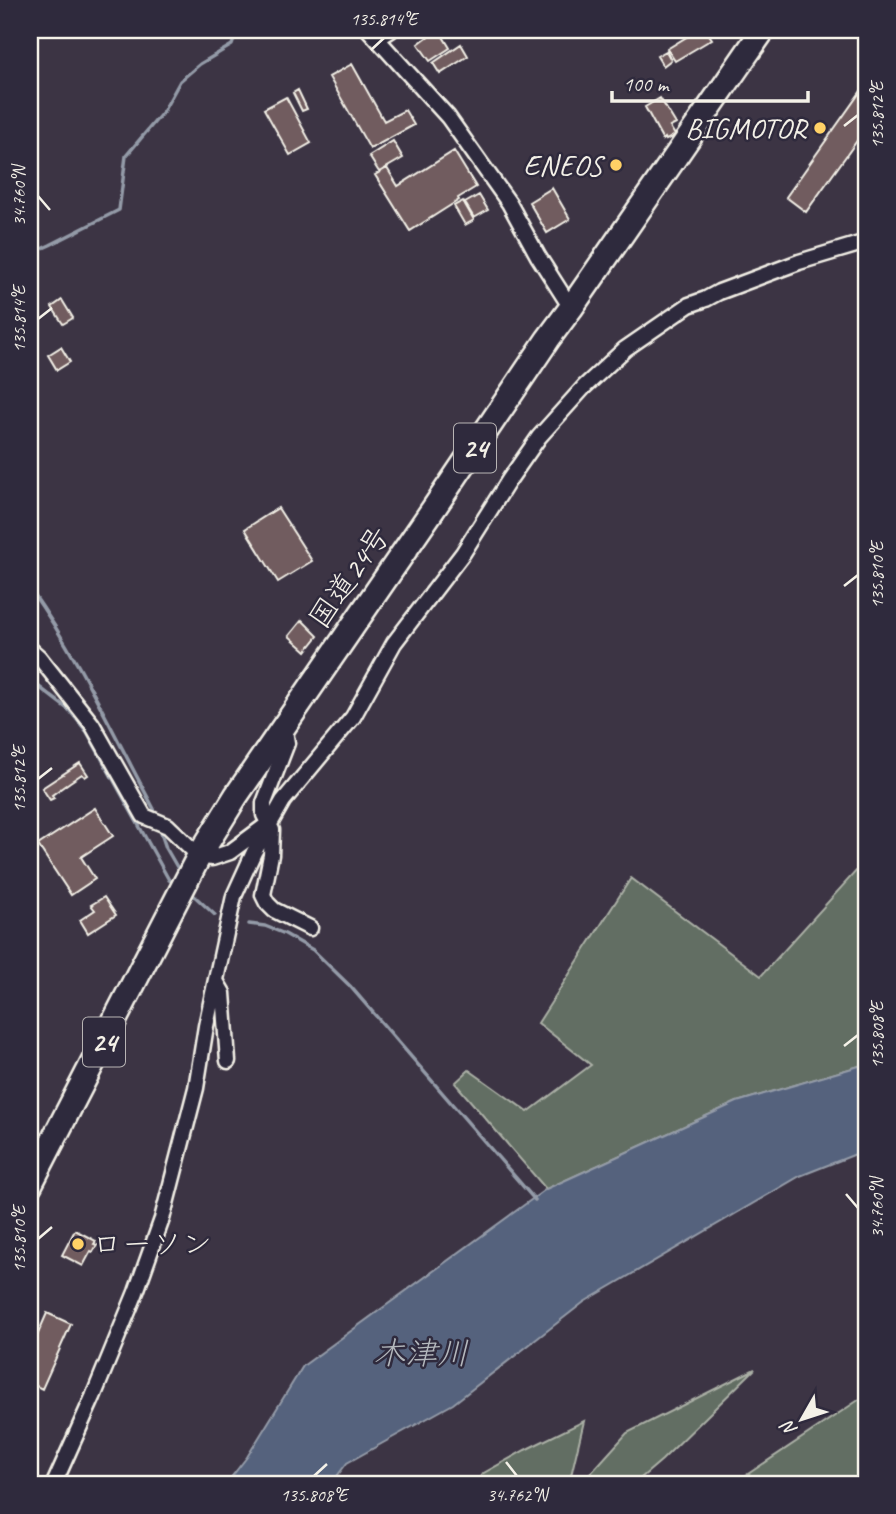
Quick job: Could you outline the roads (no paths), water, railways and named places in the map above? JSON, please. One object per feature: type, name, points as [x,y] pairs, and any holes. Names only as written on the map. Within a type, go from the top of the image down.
[{"type":"highway","name":"国道24号","points":[[30,1185],[176,899],[236,796],[763,30]]},
{"type":"street","points":[[391,30],[373,34],[448,117],[509,203],[571,308]]},
{"type":"street","points":[[54,1484],[112,1351],[162,1219],[196,1088],[206,1026],[234,896],[247,865],[283,801],[353,717],[394,643],[463,553],[539,438],[584,387],[625,349],[690,305],[799,262],[866,243]]},
{"type":"street","points":[[30,649],[92,724],[144,817],[167,826],[196,863],[230,852],[269,823]]},
{"type":"street","points":[[284,723],[287,743],[264,803],[264,815],[272,830],[271,855],[263,895],[274,910],[310,928]]},
{"type":"street","points":[[216,981],[223,993],[228,1061]]},
{"type":"water","name":"木津川","points":[[866,1064],[866,1150],[800,1176],[584,1302],[453,1404],[347,1463],[331,1484],[226,1484],[247,1457],[303,1366],[546,1189],[737,1102]]},
{"type":"waterway","points":[[30,254],[119,210],[126,156],[163,112],[180,81],[200,64],[232,45],[237,30]]},
{"type":"waterway","points":[[30,589],[80,669],[156,816]]},
{"type":"waterway","points":[[30,680],[69,710],[87,732],[169,880],[175,883]]},
{"type":"waterway","points":[[159,827],[166,848],[181,874]]},
{"type":"waterway","points":[[190,892],[215,915]]},
{"type":"waterway","points":[[249,924],[265,926],[285,934],[313,950],[350,986],[535,1200]]},
{"type":"place","name":"BIGMOTOR","points":[[820,128]]},
{"type":"place","name":"ENEOS","points":[[616,165]]},
{"type":"place","name":"ローソン","points":[[78,1244]]}]
